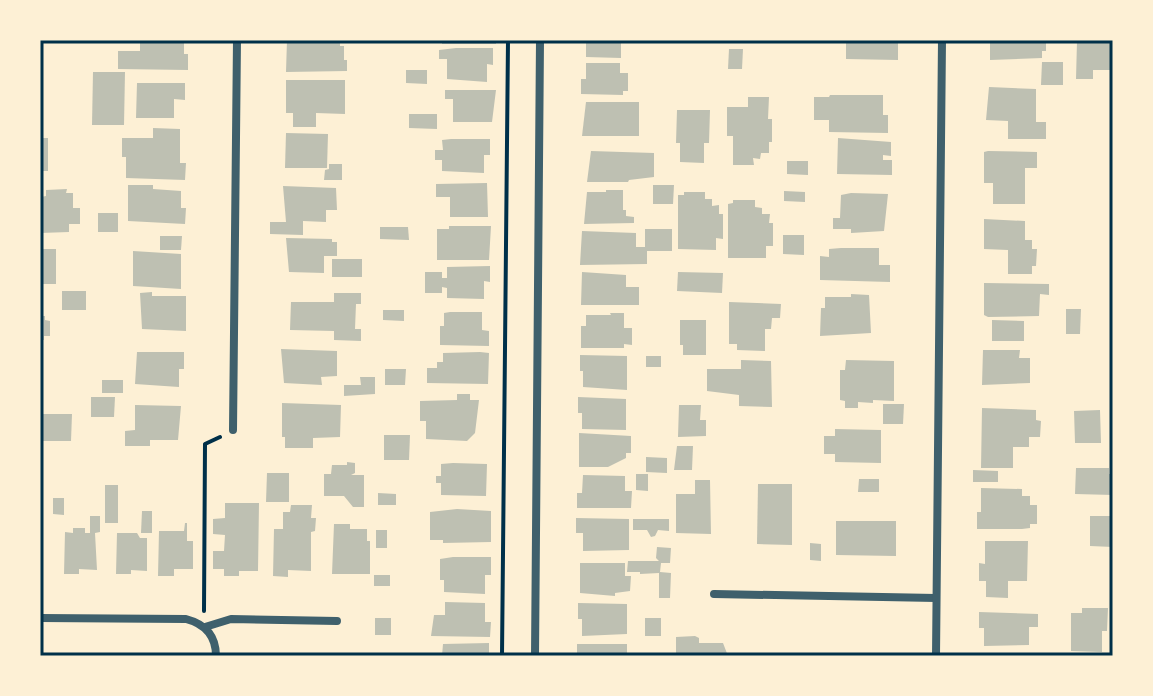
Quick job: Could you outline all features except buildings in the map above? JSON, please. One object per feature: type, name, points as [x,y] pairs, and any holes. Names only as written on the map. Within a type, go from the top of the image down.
[{"type":"street","points":[[233,430],[237,40]]},
{"type":"street","points":[[535,656],[540,40]]},
{"type":"street","points":[[936,656],[942,40]]},
{"type":"street","points":[[714,594],[936,598]]},
{"type":"street","points":[[40,618],[186,619],[205,627],[214,640],[216,656]]},
{"type":"street","points":[[205,627],[231,619],[337,621]]},
{"type":"path","points":[[502,656],[508,40]]},
{"type":"path","points":[[205,627],[205,444],[233,430]]}]
